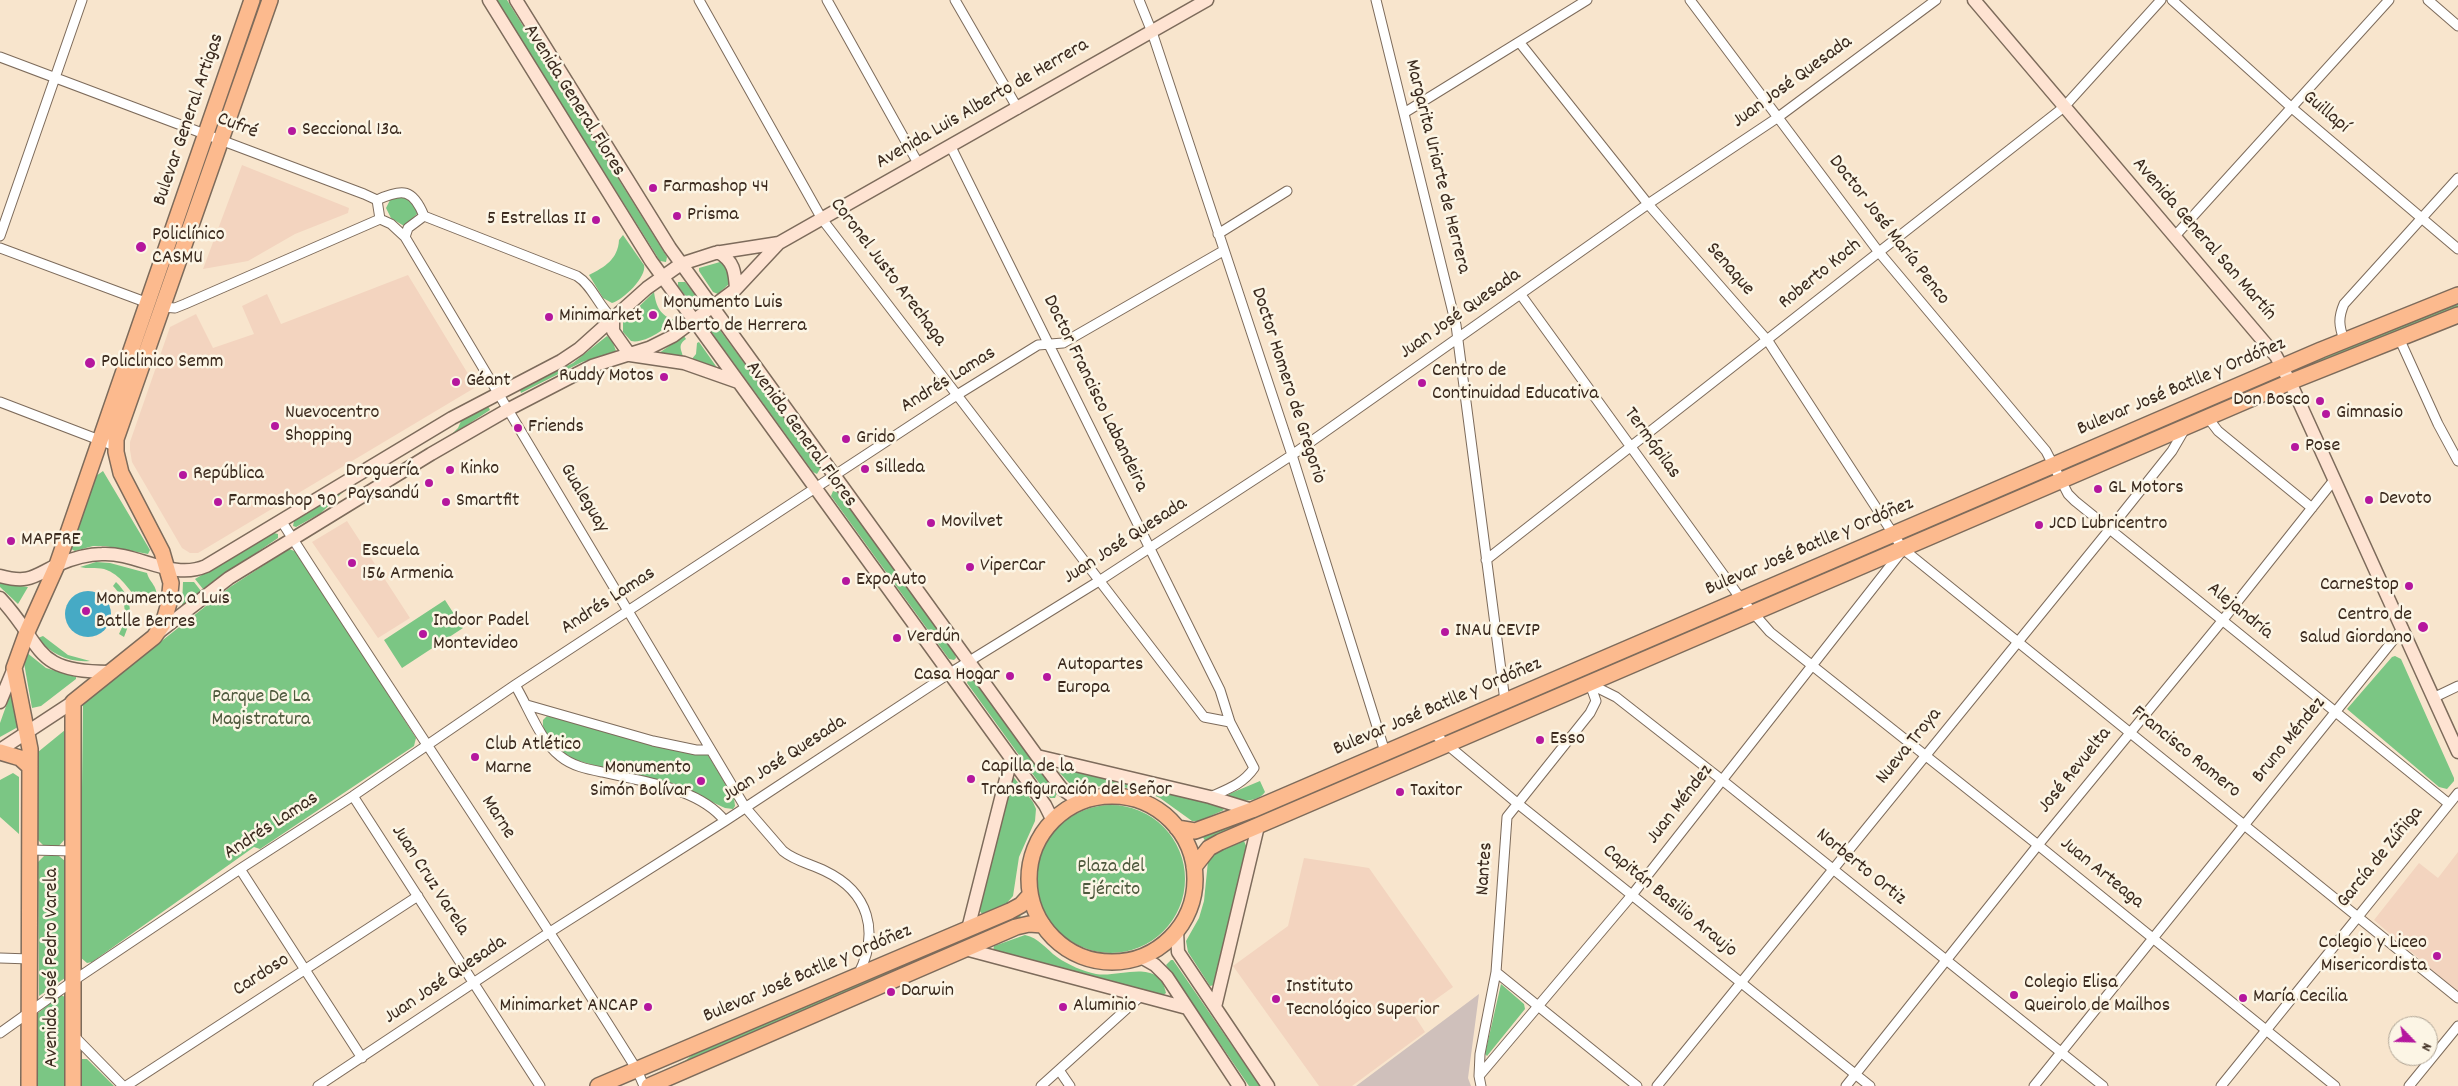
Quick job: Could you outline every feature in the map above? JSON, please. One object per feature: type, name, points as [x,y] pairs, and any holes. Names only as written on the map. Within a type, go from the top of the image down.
[{"type":"main road","name":"Bulevar General Artigas","points":[[213,138],[252,0]]},
{"type":"main road","name":"Bulevar General Artigas","points":[[27,632],[57,565],[101,440],[155,305],[213,138],[270,0]]},
{"type":"main road","name":"Avenida General Flores","points":[[489,0],[643,250],[1045,805],[1052,821]]},
{"type":"main road","name":"Avenida General Flores","points":[[516,0],[682,264],[712,307],[1037,756],[1062,788],[1081,802]]},
{"type":"main road","name":"Avenida Luis Alberto de Herrera","points":[[0,751],[73,702],[229,578],[292,538],[509,409],[592,366],[630,355],[673,336],[736,289],[779,243],[1207,0]]},
{"type":"main road","name":"Avenida General San Martín","points":[[1974,0],[2272,350],[2290,382],[2435,697],[2458,752]]},
{"type":"main road","name":"Avenida Luis Alberto de Herrera","points":[[167,567],[184,571],[201,568],[498,393],[567,357],[662,277],[682,264],[695,258],[718,252],[779,243]]},
{"type":"main road","points":[[718,252],[730,261],[735,268],[736,289]]},
{"type":"main road","name":"Bulevar José Batlle y Ordóñez","points":[[1177,828],[1194,831],[1252,810],[2282,366],[2458,295]]},
{"type":"main road","name":"Bulevar General Artigas","points":[[115,446],[155,305]]},
{"type":"main road","name":"Bulevar José Batlle y Ordóñez","points":[[1194,867],[1209,848],[1258,826],[2290,382],[2458,315]]},
{"type":"main road","points":[[613,319],[613,331],[630,355]]},
{"type":"main road","name":"Avenida Luis Alberto de Herrera","points":[[630,355],[684,363],[729,378],[740,384]]},
{"type":"main road","points":[[115,446],[121,473],[162,552],[167,567],[170,583],[169,603],[163,624],[154,637]]},
{"type":"main road","points":[[0,576],[15,579],[32,578],[57,565],[88,555],[111,554],[167,567]]},
{"type":"main road","points":[[0,598],[27,632],[37,649],[54,663],[74,670],[109,672]]},
{"type":"main road","points":[[0,702],[27,632]]},
{"type":"main road","name":"Avenida José Pedro Varela","points":[[14,668],[27,732],[30,767],[29,1086]]},
{"type":"main road","name":"Avenida José Pedro Varela","points":[[73,702],[73,1086]]},
{"type":"main road","points":[[0,751],[20,758],[30,767]]},
{"type":"main road","points":[[1037,756],[1210,797],[1252,810]]},
{"type":"main road","points":[[968,929],[1011,759]]},
{"type":"main road","points":[[1104,796],[1128,798],[1160,812],[1177,828],[1188,846],[1194,867],[1192,900],[1177,931],[1155,950],[1141,957],[1117,962],[1092,960],[1069,951],[1059,944],[1043,925],[1030,895],[1029,872],[1032,856],[1039,840],[1052,821],[1081,802],[1104,796]]},
{"type":"main road","points":[[1215,1007],[1258,826]]},
{"type":"main road","name":"Bulevar José Batlle y Ordóñez","points":[[598,1086],[1010,912],[1030,895]]},
{"type":"main road","name":"Bulevar José Batlle y Ordóñez","points":[[649,1086],[1016,927],[1029,924],[1043,925]]},
{"type":"main road","points":[[1177,931],[1178,952],[1268,1086]]},
{"type":"main road","points":[[965,949],[1187,1008]]},
{"type":"main road","points":[[1141,957],[1167,977],[1238,1086]]},
{"type":"street","points":[[0,236],[82,0]]},
{"type":"street","name":"Coronel Justo Arechaga","points":[[700,0],[822,219],[1204,717],[1230,722]]},
{"type":"street","points":[[827,0],[919,165]]},
{"type":"street","points":[[955,0],[1018,109]]},
{"type":"street","name":"Doctor Homero de Gregorio","points":[[1139,0],[1152,32],[1223,252],[1292,455],[1385,752]]},
{"type":"street","name":"Margarita Uriarte de Herrera","points":[[1376,0],[1448,287],[1458,338],[1505,701]]},
{"type":"street","points":[[1404,113],[1587,0]]},
{"type":"street","name":"Doctor José María Penco","points":[[1690,0],[1878,252],[2046,451],[2061,481]]},
{"type":"street","name":"Juan José Quesada","points":[[318,1086],[550,932],[725,821],[970,661],[1099,581],[1292,455],[1648,204],[1777,118],[1936,0]]},
{"type":"street","name":"Roberto Koch","points":[[1486,560],[1768,341],[1878,252],[2064,107],[2160,0]]},
{"type":"street","name":"Guillapí","points":[[2172,0],[2292,108],[2458,249]]},
{"type":"street","points":[[2174,236],[2389,0]]},
{"type":"street","points":[[2428,0],[2458,26]]},
{"type":"street","name":"Senaque","points":[[1520,43],[1648,204],[1768,341],[1892,534]]},
{"type":"street","name":"Cufré","points":[[0,57],[377,200]]},
{"type":"street","name":"Doctor Francisco Labandeira","points":[[951,147],[1220,690],[1230,722],[1254,768],[1247,778],[1238,785],[1210,797]]},
{"type":"street","points":[[2344,340],[2338,326],[2339,316],[2344,304],[2458,178]]},
{"type":"street","points":[[1218,234],[1287,191]]},
{"type":"street","points":[[0,248],[155,305],[175,308],[380,219],[377,200],[392,193],[406,193],[417,201],[424,216],[577,276],[587,282],[602,309],[613,319]]},
{"type":"street","points":[[405,237],[408,228],[424,216]]},
{"type":"street","name":"Gualeguay","points":[[380,219],[391,224],[405,237],[745,807],[783,851],[790,856],[836,876],[859,897],[866,913],[869,937],[864,963],[857,976]]},
{"type":"street","name":"Andrés Lamas","points":[[0,1033],[73,981],[352,796],[515,684],[957,396],[1038,345],[1063,343],[1223,252]]},
{"type":"street","name":"Termópilas","points":[[1521,295],[1752,614]]},
{"type":"street","points":[[2399,338],[2438,424],[2458,460]]},
{"type":"street","points":[[0,402],[115,446]]},
{"type":"street","points":[[2208,418],[2218,431],[2312,508]]},
{"type":"street","name":"Nueva Troya","points":[[1657,1086],[1742,984],[1833,869],[2109,530],[2172,451],[2187,427]]},
{"type":"street","name":"José Revuelta","points":[[1846,1086],[2038,845],[2222,622],[2334,480]]},
{"type":"street","name":"Alejandría","points":[[2061,481],[2075,501],[2109,530],[2222,622],[2337,711],[2448,803]]},
{"type":"street","name":"Marne","points":[[282,522],[550,932],[636,1070],[644,1086]]},
{"type":"street","name":"Francisco Romero","points":[[1892,534],[1903,548],[2458,998]]},
{"type":"street","name":"Juan Méndez","points":[[1479,1076],[1632,895],[1903,548]]},
{"type":"street","name":"Juan Arteaga","points":[[1752,614],[1770,632],[1926,755],[2335,1086]]},
{"type":"street","name":"Bruno Méndez","points":[[2034,1086],[2403,628]]},
{"type":"street","points":[[515,684],[537,726],[555,752],[571,764],[679,792],[710,806],[725,821]]},
{"type":"street","name":"Norberto Ortiz","points":[[1590,684],[1616,698],[1722,780],[2103,1086]]},
{"type":"street","name":"Nantes","points":[[1481,1086],[1479,1076],[1480,1054],[1496,972],[1507,817],[1516,803],[1590,713],[1596,701],[1590,684]]},
{"type":"street","points":[[2435,697],[2458,686]]},
{"type":"street","points":[[527,705],[653,741],[696,750],[711,750]]},
{"type":"street","name":"Capitán Basilio Araujo","points":[[1432,732],[1516,803],[1870,1086]]},
{"type":"street","name":"García de Zúñiga","points":[[2221,1086],[2458,793]]},
{"type":"street","name":"Juan Cruz Varela","points":[[352,796],[540,1086]]},
{"type":"street","name":"Avenida José Pedro Varela","points":[[30,850],[73,851]]},
{"type":"street","points":[[240,869],[362,1058]]},
{"type":"street","name":"Cardoso","points":[[125,1086],[418,896]]},
{"type":"street","points":[[0,958],[30,959]]},
{"type":"street","points":[[1496,972],[1637,1086]]},
{"type":"street","points":[[1041,1086],[1142,995]]},
{"type":"street","points":[[2409,1086],[2458,1026]]},
{"type":"street","points":[[73,1035],[125,1086]]},
{"type":"street","points":[[1060,1070],[1070,1086]]},
{"type":"shaded area","points":[[242,165],[349,208],[348,213],[295,234],[248,261],[203,269]]},
{"type":"shaded area","name":"Nuevocentro Shopping","points":[[408,275],[476,387],[198,553],[190,553],[182,548],[132,462],[130,450],[130,442],[170,327],[196,314],[213,348],[254,334],[242,306],[267,294],[281,324]]},
{"type":"shaded area","points":[[347,521],[410,618],[378,638],[312,542]]},
{"type":"shaded area","name":"Colegio y Liceo Misericordista","points":[[2458,852],[2458,992],[2374,920],[2419,863],[2438,878]]},
{"type":"shaded area","points":[[1304,858],[1369,868],[1453,987],[1414,1015],[1425,1032],[1352,1086],[1319,1086],[1233,966],[1288,926]]},
{"type":"shaded area","points":[[1479,994],[1468,1078],[1471,1086],[1356,1086]]},
{"type":"green space","points":[[496,0],[507,0],[667,257],[666,262],[660,261]]},
{"type":"green space","points":[[401,195],[412,200],[418,213],[404,226],[391,218],[386,208],[391,198]]},
{"type":"green space","points":[[623,235],[644,265],[644,270],[638,282],[622,297],[612,303],[603,298],[589,275],[610,262]]},
{"type":"green space","points":[[720,262],[728,265],[731,282],[718,294],[713,292],[699,271],[699,268]]},
{"type":"green space","points":[[678,282],[685,282],[701,302],[698,308],[694,307],[678,286]]},
{"type":"green space","points":[[654,292],[656,302],[662,313],[675,320],[648,338],[631,341],[623,332],[623,322]]},
{"type":"green space","points":[[2458,302],[2458,307],[2295,372],[2293,371]]},
{"type":"green space","points":[[710,320],[714,322],[819,465],[820,469],[817,474],[813,472],[707,326]]},
{"type":"green space","points":[[607,336],[612,340],[616,351],[582,362],[521,393],[520,390],[573,363]]},
{"type":"green space","points":[[684,336],[686,339],[681,344],[683,358],[659,353]]},
{"type":"green space","points":[[699,342],[718,369],[691,360],[696,354],[697,343]]},
{"type":"green space","points":[[2278,376],[2278,379],[2068,469],[2066,468]]},
{"type":"green space","points":[[488,406],[490,410],[450,436],[458,428],[461,421]]},
{"type":"green space","points":[[103,471],[150,550],[148,554],[105,546],[93,546],[75,551],[71,549],[96,476]]},
{"type":"green space","points":[[2042,478],[1908,538],[1906,537]]},
{"type":"green space","points":[[345,490],[321,513],[296,527],[293,526],[294,521]]},
{"type":"green space","points":[[833,491],[839,493],[955,652],[956,658],[954,660],[949,659],[831,496]]},
{"type":"green space","points":[[274,533],[278,534],[278,538],[203,589],[195,579]]},
{"type":"green space","points":[[1885,545],[1885,548],[1754,604],[1753,602]]},
{"type":"green space","name":"Parque De La Magistratura","points":[[289,549],[297,552],[416,738],[414,746],[260,849],[254,847],[92,962],[87,963],[80,957],[83,703],[230,587]]},
{"type":"green space","points":[[96,562],[110,563],[147,573],[155,588],[157,602],[140,601],[120,579],[104,569],[80,567]]},
{"type":"green space","points":[[116,582],[126,595],[130,608],[129,622],[124,637],[119,634],[124,621],[125,609],[118,591],[113,586]]},
{"type":"green space","points":[[183,582],[194,582],[201,591],[182,606]]},
{"type":"green space","points":[[0,583],[28,587],[18,604],[0,587]]},
{"type":"green space","name":"Indoor Padel Montevideo","points":[[445,600],[463,628],[402,668],[384,640]]},
{"type":"green space","points":[[1733,610],[1734,614],[1450,736],[1447,734]]},
{"type":"green space","points":[[43,636],[68,655],[90,661],[68,659],[54,653],[38,638]]},
{"type":"green space","points":[[26,652],[46,668],[76,677],[76,679],[41,706],[32,708],[24,663]]},
{"type":"green space","points":[[2395,656],[2401,659],[2454,778],[2454,781],[2447,789],[2439,787],[2347,709],[2392,657]]},
{"type":"green space","points":[[969,678],[975,679],[1057,793],[1055,798],[1050,798],[967,683]]},
{"type":"green space","points":[[10,695],[12,695],[18,727],[0,737],[0,723]]},
{"type":"green space","points":[[547,716],[708,755],[734,798],[735,806],[733,809],[725,808],[699,796],[569,758],[547,737],[543,720]]},
{"type":"green space","points":[[65,730],[65,839],[58,847],[45,847],[38,840],[38,752]]},
{"type":"green space","points":[[1429,740],[1431,744],[1205,841],[1203,837]]},
{"type":"green space","points":[[1058,766],[1220,806],[1224,810],[1199,821],[1192,821],[1160,798],[1144,791],[1112,785],[1083,788],[1071,785],[1059,772]]},
{"type":"green space","points":[[13,773],[19,777],[19,834],[0,817],[0,780]]},
{"type":"green space","points":[[1012,775],[1033,802],[1036,809],[1035,821],[1019,857],[1013,896],[1006,904],[982,914],[979,910]]},
{"type":"green space","points":[[1260,781],[1265,792],[1262,796],[1248,801],[1228,797],[1229,794]]},
{"type":"green space","name":"Plaza del Ejército","points":[[1111,805],[1125,806],[1139,811],[1152,817],[1163,827],[1173,838],[1179,851],[1184,865],[1184,893],[1179,907],[1173,920],[1163,931],[1152,941],[1139,947],[1125,952],[1111,953],[1097,952],[1083,947],[1070,941],[1059,931],[1049,920],[1043,907],[1038,893],[1037,879],[1038,865],[1043,851],[1049,838],[1059,827],[1070,817],[1083,811],[1097,806]]},
{"type":"green space","points":[[1244,841],[1247,848],[1214,985],[1210,986],[1188,952],[1186,941],[1199,918],[1204,901],[1208,861],[1215,853]]},
{"type":"green space","points":[[44,856],[59,856],[65,861],[65,978],[39,996],[38,862]]},
{"type":"green space","points":[[1020,914],[1021,919],[657,1075],[686,1060],[696,1052]]},
{"type":"green space","points":[[1025,935],[1038,941],[1061,960],[1086,971],[1106,974],[1137,971],[1155,975],[1162,982],[1166,993],[1162,996],[993,951],[994,946]]},
{"type":"green space","points":[[1173,960],[1260,1086],[1249,1086],[1166,965]]},
{"type":"green space","points":[[1501,984],[1524,1004],[1525,1009],[1487,1056],[1485,1054]]},
{"type":"green space","points":[[61,995],[65,997],[65,1086],[37,1086],[38,1013]]},
{"type":"green space","points":[[82,1059],[87,1059],[114,1086],[80,1086]]},
{"type":"water","points":[[88,591],[101,595],[107,601],[111,614],[107,627],[101,633],[88,637],[75,633],[69,627],[65,614],[69,601],[75,595]]},
{"type":"place","name":"Seccional 13a.","points":[[292,131]]},
{"type":"place","name":"Farmashop 44","points":[[653,188]]},
{"type":"place","name":"Prisma","points":[[677,216]]},
{"type":"place","name":"5 Estrellas II","points":[[596,220]]},
{"type":"place","name":"Policlínico CASMU","points":[[141,247]]},
{"type":"place","name":"Monumento Luis Alberto de Herrera","points":[[653,315]]},
{"type":"place","name":"Minimarket","points":[[549,317]]},
{"type":"place","name":"Policlinico Semm","points":[[90,363]]},
{"type":"place","name":"Ruddy Motos","points":[[664,377]]},
{"type":"place","name":"Géant","points":[[456,382]]},
{"type":"place","name":"Centro de Continuidad Educativa","points":[[1422,383]]},
{"type":"place","name":"Don Bosco","points":[[2320,401]]},
{"type":"place","name":"Gimnasio","points":[[2326,414]]},
{"type":"place","name":"Nuevocentro Shopping","points":[[275,426]]},
{"type":"place","name":"Friends","points":[[518,428]]},
{"type":"place","name":"Grido","points":[[846,439]]},
{"type":"place","name":"Pose","points":[[2295,447]]},
{"type":"place","name":"Silleda","points":[[865,469]]},
{"type":"place","name":"Kinko","points":[[450,470]]},
{"type":"place","name":"República","points":[[183,475]]},
{"type":"place","name":"Droguería Paysandú","points":[[429,483]]},
{"type":"place","name":"GL Motors","points":[[2098,489]]},
{"type":"place","name":"Devoto","points":[[2369,500]]},
{"type":"place","name":"Farmashop 90","points":[[218,502]]},
{"type":"place","name":"Smartfit","points":[[446,502]]},
{"type":"place","name":"Movilvet","points":[[931,523]]},
{"type":"place","name":"JCD Lubricentro","points":[[2039,525]]},
{"type":"place","name":"MAPFRE","points":[[11,541]]},
{"type":"place","name":"Escuela 156 Armenia","points":[[352,563]]},
{"type":"place","name":"ViperCar","points":[[970,567]]},
{"type":"place","name":"ExpoAuto","points":[[846,581]]},
{"type":"place","name":"CarneStop","points":[[2409,586]]},
{"type":"place","name":"Monumento a Luis Batlle Berres","points":[[86,611]]},
{"type":"place","name":"Centro de Salud Giordano","points":[[2423,627]]},
{"type":"place","name":"INAU CEVIP","points":[[1445,632]]},
{"type":"place","name":"Indoor Padel Montevideo","points":[[423,634]]},
{"type":"place","name":"Verdún","points":[[897,638]]},
{"type":"place","name":"Casa Hogar","points":[[1010,676]]},
{"type":"place","name":"Autopartes Europa","points":[[1047,677]]},
{"type":"place","name":"Esso","points":[[1540,740]]},
{"type":"place","name":"Club Atlético Marne","points":[[475,757]]},
{"type":"place","name":"Capilla de la Transfiguración del Señor","points":[[971,779]]},
{"type":"place","name":"Monumento Simón Bolívar","points":[[701,781]]},
{"type":"place","name":"Taxitor","points":[[1400,792]]},
{"type":"place","name":"Colegio y Liceo Misericordista","points":[[2437,956]]},
{"type":"place","name":"Darwin","points":[[891,992]]},
{"type":"place","name":"Colegio Elisa Queirolo de Mailhos","points":[[2014,995]]},
{"type":"place","name":"María Cecilia","points":[[2243,998]]},
{"type":"place","name":"Instituto Tecnológico Superior","points":[[1276,999]]},
{"type":"place","name":"Minimarket ANCAP","points":[[648,1007]]},
{"type":"place","name":"Aluminio","points":[[1063,1007]]}]
